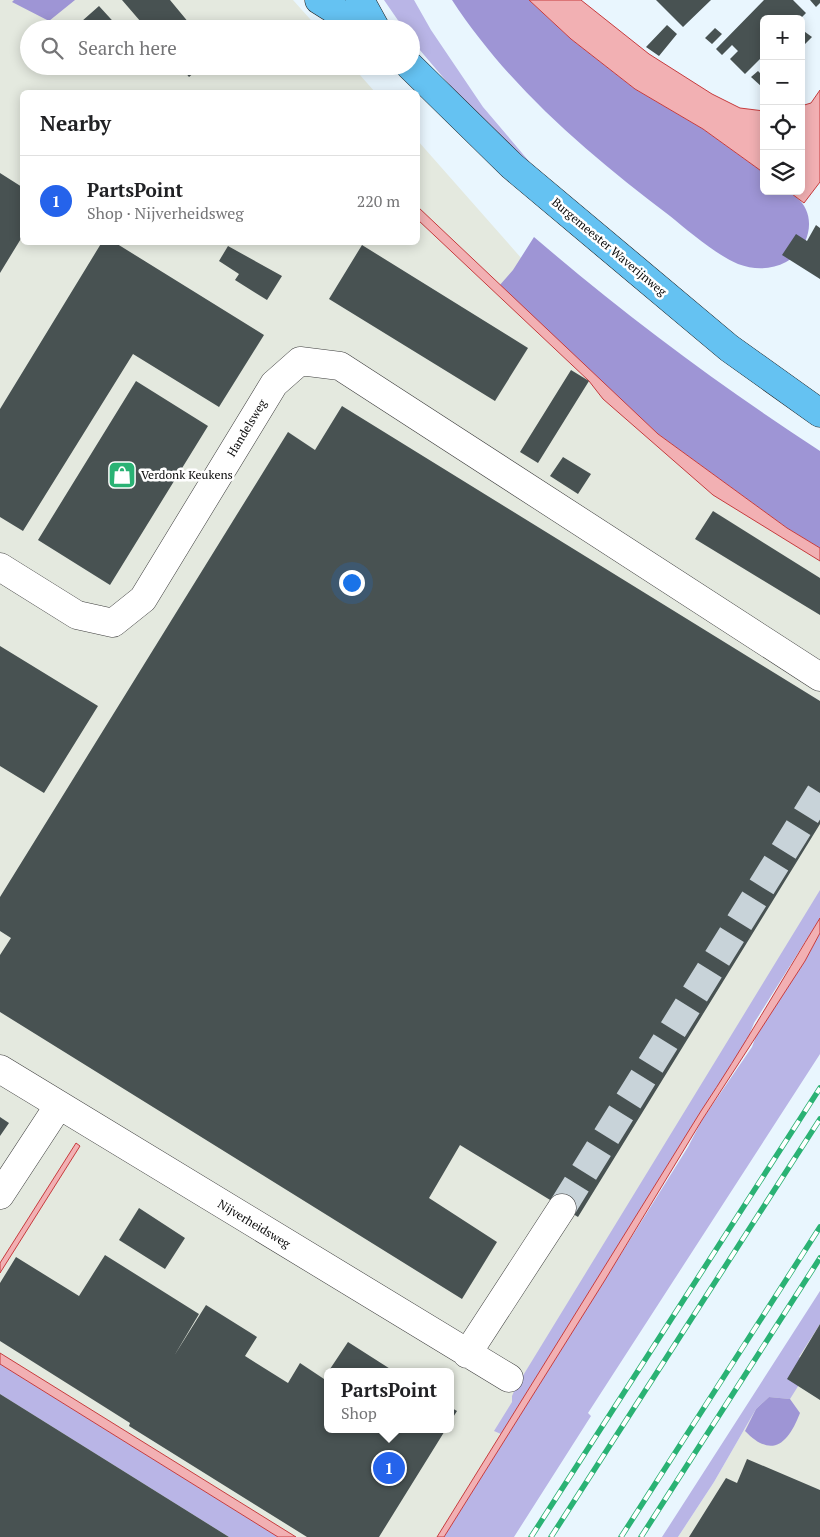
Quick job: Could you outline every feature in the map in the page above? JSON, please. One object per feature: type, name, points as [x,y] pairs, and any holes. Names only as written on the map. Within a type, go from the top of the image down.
[{"type":"main road","points":[[320,0],[351,20]]},
{"type":"main road","points":[[360,0],[371,20]]},
{"type":"main road","name":"Burgemeester Waverijnweg","points":[[419,75],[520,173],[729,348],[820,413]]},
{"type":"street","name":"Handelsweg","points":[[0,567],[77,615],[114,623],[143,599],[274,384],[300,361],[340,366],[516,478],[820,677]]},
{"type":"street","name":"Nijverheidsweg","points":[[0,1069],[509,1378]]},
{"type":"street","points":[[0,1195],[59,1105]]},
{"type":"street","points":[[467,1354],[562,1208]]},
{"type":"shaded area","points":[[0,0],[293,0],[311,20],[20,20],[20,75],[360,75],[373,90],[20,90],[20,245],[420,245],[420,143],[567,310],[820,519],[820,918],[754,1023],[746,1043],[437,1537],[0,1537]]},
{"type":"shaded area","points":[[14,0],[75,0],[50,20],[12,2]]},
{"type":"shaded area","points":[[384,0],[414,0],[431,30],[483,107],[533,166],[464,102],[420,50],[420,20],[398,20]]},
{"type":"shaded area","points":[[452,0],[529,0],[571,39],[635,89],[703,129],[760,170],[760,195],[793,195],[796,197],[803,204],[809,222],[805,241],[800,249],[786,262],[774,267],[762,268],[738,264],[712,249],[580,143],[524,90],[474,32]]},
{"type":"shaded area","points":[[529,0],[581,0],[649,54],[712,94],[740,108],[760,110],[760,170],[703,129],[635,89],[571,39]]},
{"type":"shaded area","points":[[820,90],[820,182],[804,203],[793,195],[805,195],[805,105],[811,103]]},
{"type":"shaded area","points":[[420,209],[658,434],[787,528],[820,548],[820,561],[713,495],[603,399],[589,381],[420,222]]},
{"type":"shaded area","points":[[534,237],[674,349],[820,451],[820,548],[787,528],[658,434],[499,286],[513,270]]},
{"type":"shaded area","points":[[820,890],[820,918],[754,1023],[746,1043],[701,1111],[501,1434],[494,1431],[512,1402],[512,1396],[516,1387]]},
{"type":"shaded area","points":[[820,918],[820,933],[805,961],[702,1120],[605,1280],[444,1537],[437,1537],[747,1039]]},
{"type":"shaded area","points":[[820,933],[820,1054],[588,1413],[591,1416],[514,1537],[444,1537],[688,1147],[702,1120],[752,1047],[756,1036],[805,961]]},
{"type":"shaded area","points":[[76,1143],[80,1146],[0,1273],[0,1263]]},
{"type":"shaded area","points":[[820,1291],[820,1537],[678,1537],[714,1482],[756,1409],[768,1397]]},
{"type":"shaded area","points":[[820,1291],[820,1324],[799,1357],[812,1364],[790,1399],[769,1397],[756,1409],[714,1482],[678,1537],[662,1537]]},
{"type":"shaded area","points":[[0,1353],[296,1537],[278,1537],[0,1364]]},
{"type":"shaded area","points":[[0,1364],[278,1537],[229,1537],[0,1394]]},
{"type":"shaded area","points":[[769,1397],[790,1399],[800,1413],[790,1433],[784,1440],[771,1446],[755,1440],[745,1431],[756,1409]]},
{"type":"building","points":[[122,0],[170,0],[187,20],[139,20]]},
{"type":"building","points":[[656,0],[711,0],[683,27]]},
{"type":"building","points":[[764,0],[793,0],[806,13],[804,15],[760,15],[760,59],[745,74],[730,59],[738,51],[732,45],[722,55],[716,49]]},
{"type":"building","points":[[810,0],[820,0],[820,3],[816,7]]},
{"type":"building","points":[[99,6],[112,20],[83,20]]},
{"type":"building","points":[[667,25],[677,34],[659,56],[646,47]]},
{"type":"building","points":[[715,28],[722,34],[712,44],[705,38]]},
{"type":"building","points":[[805,32],[812,37],[805,44]]},
{"type":"building","points":[[758,71],[760,73],[760,85],[751,77]]},
{"type":"building","points":[[0,173],[20,186],[20,240],[0,273]]},
{"type":"building","points":[[816,225],[820,228],[820,279],[782,255],[796,234],[807,241]]},
{"type":"building","points":[[100,245],[119,245],[264,335],[219,407],[133,354],[23,531],[0,517],[0,409]]},
{"type":"building","points":[[362,245],[528,348],[495,401],[329,299]]},
{"type":"building","points":[[228,246],[282,276],[267,300],[235,280],[239,274],[219,261]]},
{"type":"building","points":[[571,370],[589,381],[538,463],[520,452]]},
{"type":"building","points":[[136,381],[208,426],[110,585],[38,540]]},
{"type":"building","points":[[342,406],[820,701],[820,824],[578,1217],[460,1145],[429,1198],[497,1242],[462,1299],[0,1012],[0,955],[11,938],[0,931],[0,897],[288,432],[315,450]]},
{"type":"building","points":[[563,457],[591,474],[578,494],[550,476]]},
{"type":"building","points":[[713,511],[820,578],[820,615],[695,539]]},
{"type":"building","points":[[0,646],[98,706],[44,793],[0,766]]},
{"type":"building","points":[[0,1117],[9,1123],[0,1136]]},
{"type":"building","points":[[139,1208],[185,1238],[165,1269],[119,1240]]},
{"type":"building","points":[[105,1255],[199,1314],[174,1356],[206,1305],[257,1337],[245,1356],[288,1383],[300,1363],[324,1379],[324,1433],[444,1433],[379,1537],[307,1537],[129,1426],[130,1423],[0,1341],[0,1283],[16,1257],[79,1296]]},
{"type":"building","points":[[820,1324],[820,1400],[787,1379]]},
{"type":"building","points":[[348,1342],[389,1368],[331,1368]]},
{"type":"building","points":[[0,1394],[229,1537],[0,1537]]},
{"type":"building","points":[[747,1459],[820,1490],[820,1537],[689,1537],[726,1478],[737,1483]]},
{"type":"tunnel","points":[[562,1208],[820,793]]},
{"type":"railway","points":[[531,1537],[820,1088]]},
{"type":"railway","points":[[551,1537],[820,1119]]},
{"type":"railway","points":[[621,1537],[820,1227]]},
{"type":"railway","points":[[641,1537],[820,1258]]},
{"type":"place","name":"Verdonk Keukens","points":[[122,475]]},
{"type":"place","name":"PartsPoint","points":[[389,1468]]}]
